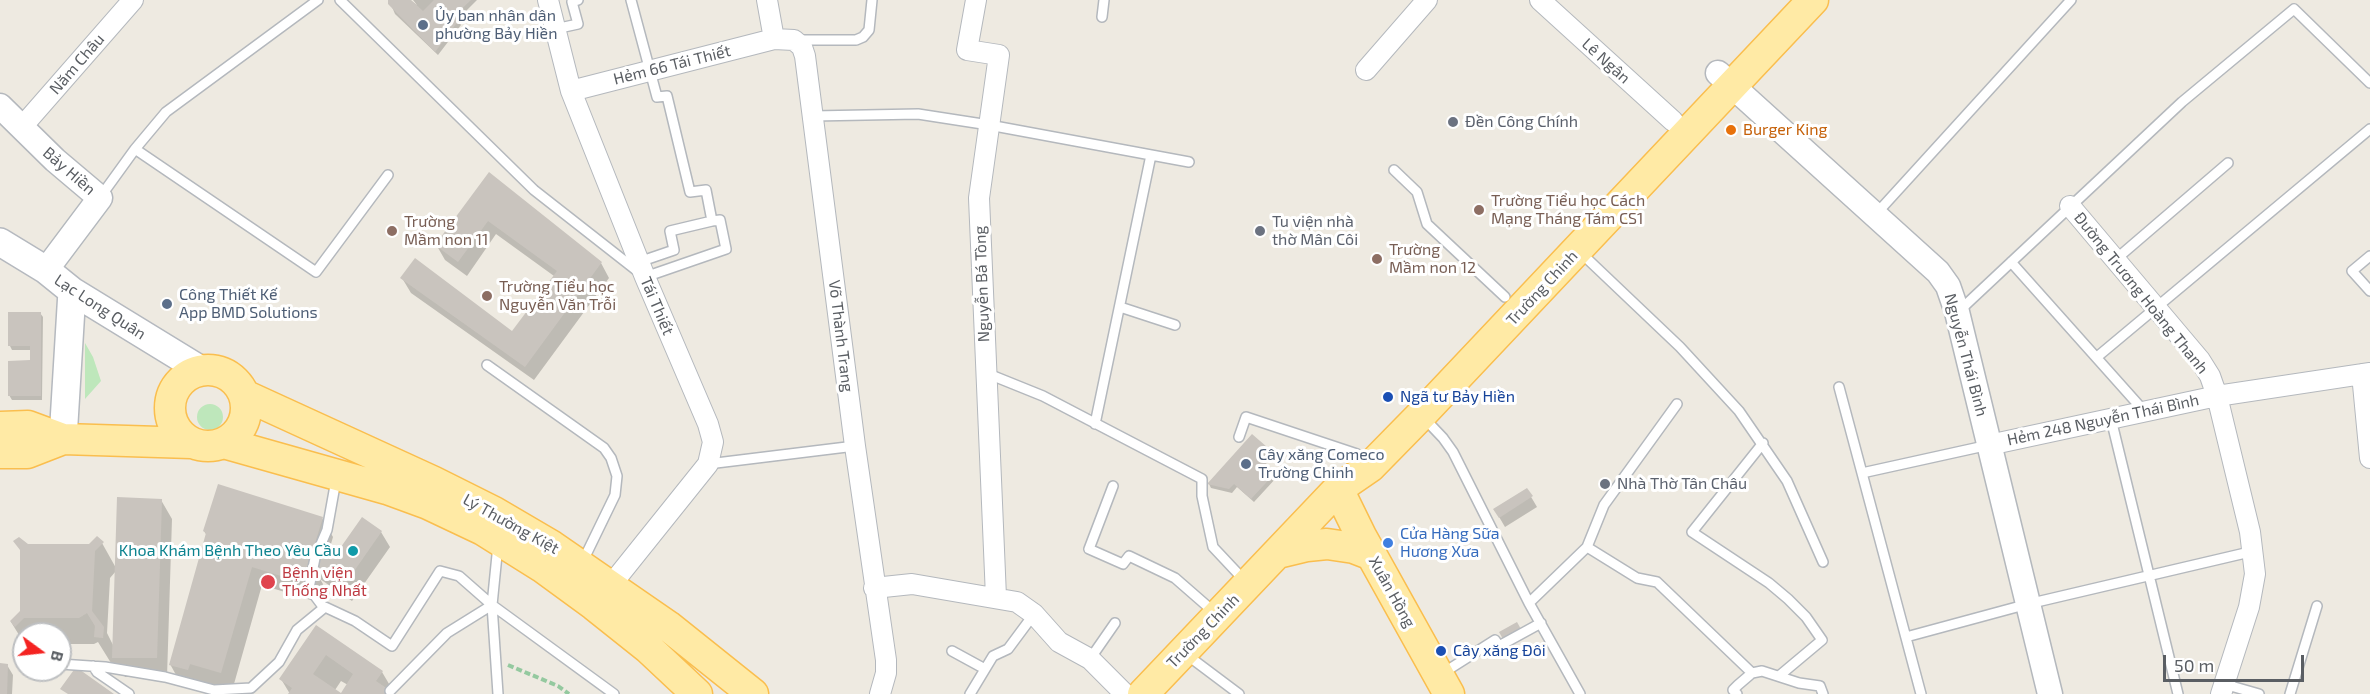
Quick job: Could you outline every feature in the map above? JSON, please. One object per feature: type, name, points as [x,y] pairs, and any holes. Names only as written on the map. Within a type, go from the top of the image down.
[{"type":"main road","name":"Trường Chinh","points":[[1338,489],[1357,454],[1513,304],[1578,250],[1725,79],[1788,0]]},
{"type":"main road","name":"Trường Chinh","points":[[1143,694],[1338,489],[1370,467],[1421,415],[1513,304],[1672,121],[1725,79],[1813,0]]},
{"type":"main road","name":"Lạc Long Quân","points":[[0,242],[46,270],[72,291],[201,370]]},
{"type":"main road","points":[[63,439],[72,291]]},
{"type":"main road","points":[[0,427],[28,426],[63,439],[191,443],[213,446],[233,437],[245,417],[244,395],[229,376],[215,370],[201,370],[185,378],[175,388],[170,402],[172,423],[180,435],[191,443]]},
{"type":"main road","name":"Lý Thường Kiệt","points":[[244,395],[494,512],[611,585],[715,662],[753,694]]},
{"type":"main road","points":[[0,453],[27,453],[63,439]]},
{"type":"main road","name":"Lý Thường Kiệt","points":[[224,443],[387,489],[428,504],[483,530],[542,567],[594,605],[648,648],[697,694]]},
{"type":"main road","name":"Xuân Hồng","points":[[1338,489],[1444,685]]},
{"type":"main road","points":[[1278,553],[1327,544],[1354,548],[1372,555]]},
{"type":"street","name":"Năm Châu","points":[[21,128],[133,0]]},
{"type":"street","name":"Tái Thiết","points":[[548,0],[571,91],[642,270],[712,432],[712,453],[708,464]]},
{"type":"street","points":[[767,0],[774,39],[795,40]]},
{"type":"street","name":"Nguyễn Bá Tòng","points":[[976,0],[967,50],[999,55],[979,198],[996,597]]},
{"type":"street","points":[[1366,70],[1427,0]]},
{"type":"street","name":"Lê Ngân","points":[[1540,0],[1672,121]]},
{"type":"street","name":"Hẻm 66 Tái Thiết","points":[[571,91],[774,39]]},
{"type":"street","name":"Võ Thành Trang","points":[[795,40],[802,47],[805,56],[874,588],[886,660],[886,673],[880,694]]},
{"type":"street","name":"Nguyễn Thái Bình","points":[[1725,79],[1943,279],[1952,295],[2050,694]]},
{"type":"street","name":"Bảy Hiền","points":[[0,106],[55,160],[99,198],[46,270]]},
{"type":"street","name":"Đường Trương Hoàng Thanh","points":[[2070,206],[2200,360],[2210,376],[2217,396],[2254,551],[2255,574],[2253,591],[2223,689]]},
{"type":"street","points":[[2366,374],[2370,458]]},
{"type":"street","name":"Hẻm 248 Nguyễn Thái Bình","points":[[1989,445],[2217,396],[2366,374]]},
{"type":"street","points":[[611,585],[708,464]]},
{"type":"street","points":[[874,588],[912,584],[1017,602],[1034,614],[1059,642],[1090,659],[1125,694]]},
{"type":"lane","points":[[99,198],[135,149],[178,101],[318,0]]},
{"type":"lane","points":[[340,0],[534,190],[642,270]]},
{"type":"lane","points":[[555,30],[578,24],[572,2],[578,0]]},
{"type":"lane","points":[[631,0],[657,98],[667,96],[690,192],[705,190],[712,221]]},
{"type":"lane","points":[[795,40],[856,40],[863,37],[869,30],[872,0]]},
{"type":"lane","points":[[1102,17],[1104,0]]},
{"type":"lane","points":[[1874,215],[2071,0]]},
{"type":"lane","points":[[1957,312],[2182,102],[2294,9],[2370,83]]},
{"type":"lane","points":[[813,116],[918,114],[988,124],[1189,162]]},
{"type":"lane","points":[[2097,357],[2370,129]]},
{"type":"lane","points":[[135,149],[316,272],[388,175]]},
{"type":"lane","points":[[1095,424],[1152,155]]},
{"type":"lane","points":[[2115,260],[2228,163]]},
{"type":"lane","points":[[1394,170],[1417,192],[1426,224],[1513,304]]},
{"type":"lane","points":[[720,220],[726,249],[642,270],[674,250],[670,231],[720,220]]},
{"type":"lane","points":[[1578,250],[1710,378],[1762,443],[1787,481],[1824,562]]},
{"type":"lane","points":[[2370,256],[2352,271],[2370,291]]},
{"type":"lane","points":[[2011,262],[2144,411]]},
{"type":"lane","points":[[1120,307],[1175,325]]},
{"type":"lane","points":[[487,365],[604,448],[611,458],[617,476],[615,495],[581,565]]},
{"type":"lane","points":[[986,373],[1043,396],[1202,478],[1202,496],[1213,547],[1248,584]]},
{"type":"lane","points":[[1839,387],[1921,694]]},
{"type":"lane","points":[[1529,603],[1587,547],[1604,505],[1677,404]]},
{"type":"lane","points":[[1421,415],[1453,452],[1529,603],[1580,694]]},
{"type":"lane","points":[[1239,437],[1246,417],[1357,454]]},
{"type":"lane","points":[[2111,418],[2178,694]]},
{"type":"lane","points":[[1762,443],[1692,532],[1775,588],[1806,617],[1822,640],[1779,676]]},
{"type":"lane","points":[[1862,473],[1989,445]]},
{"type":"lane","points":[[708,464],[855,446]]},
{"type":"lane","points":[[337,475],[327,530],[315,558],[309,588],[324,608],[355,621],[392,646],[440,571],[459,576],[492,605],[614,694]]},
{"type":"lane","points":[[1113,486],[1089,549],[1123,564],[1129,556],[1175,579],[1218,615]]},
{"type":"lane","points":[[498,540],[492,605],[498,694]]},
{"type":"lane","points":[[1587,547],[1636,578],[1657,582],[1752,673]]},
{"type":"lane","points":[[1906,637],[2028,604],[2254,551]]},
{"type":"lane","points":[[390,691],[447,633],[492,605]]},
{"type":"lane","points":[[2290,694],[2317,606]]},
{"type":"lane","points":[[72,665],[165,677],[214,690],[251,688],[279,662],[297,630],[324,608]]},
{"type":"lane","points":[[970,694],[993,656],[1008,649],[1034,614]]},
{"type":"lane","points":[[1090,659],[1115,623]]},
{"type":"lane","points":[[1444,685],[1495,640],[1499,646],[1541,623]]},
{"type":"lane","points":[[952,651],[985,669]]},
{"type":"lane","points":[[1183,652],[1239,694]]},
{"type":"lane","points":[[93,666],[97,672],[129,694]]},
{"type":"lane","points":[[1737,694],[1733,690],[1752,673],[1762,671],[1799,683],[1820,686],[1823,694]]},
{"type":"lane","points":[[2223,689],[2259,694]]},
{"type":"path","points":[[496,660],[558,686],[569,694]]},
{"type":"green space","points":[[85,343],[93,357],[101,381],[85,399]]},
{"type":"green space","points":[[210,404],[219,408],[223,417],[219,426],[210,430],[201,426],[197,417],[201,408]]},
{"type":"building","points":[[388,0],[411,0],[423,11],[434,0],[471,0],[455,15],[459,20],[435,52],[388,4]]},
{"type":"building","points":[[489,172],[602,262],[525,367],[400,278],[415,258],[512,331],[557,271],[488,221],[458,262],[435,245]]},
{"type":"building","points":[[8,312],[41,312],[41,396],[8,396],[8,361],[30,360],[30,346],[8,346]]},
{"type":"building","name":"Cây xăng Comeco Trường Chinh","points":[[1252,434],[1267,447],[1259,457],[1276,472],[1251,499],[1234,484],[1229,489],[1207,484]]},
{"type":"building","points":[[218,484],[323,517],[309,563],[313,564],[307,584],[252,567],[221,673],[190,664],[188,670],[169,665],[206,533],[203,531]]},
{"type":"building","points":[[1527,488],[1533,496],[1499,518],[1493,509]]},
{"type":"building","points":[[117,497],[162,499],[157,658],[112,658]]},
{"type":"building","name":"Khoa Khám Bệnh Theo Yêu Cầu","points":[[362,517],[382,531],[343,587],[315,568],[328,548],[336,554]]},
{"type":"building","points":[[97,536],[104,542],[95,551],[92,611],[104,627],[103,638],[94,637],[95,626],[87,613],[79,618],[24,618],[20,622],[12,623],[10,621],[20,611],[20,550],[13,541],[19,537],[28,544],[89,544]]},
{"type":"building","points":[[1517,622],[1522,631],[1504,641],[1499,632]]},
{"type":"building","points":[[316,625],[383,671],[376,681],[395,694],[288,694],[292,688],[279,679]],"holes":[[[326,655],[353,674],[341,693],[313,674]]]},
{"type":"building","points":[[0,663],[8,664],[7,694],[0,694]]},
{"type":"building","points":[[76,667],[114,694],[68,694],[60,689],[65,682],[72,682],[72,672]]},
{"type":"place","name":"Ủy ban nhân dân phường Bảy Hiền","points":[[423,25]]},
{"type":"place","name":"Đền Công Chính","points":[[1453,122]]},
{"type":"place","name":"Burger King","points":[[1731,130]]},
{"type":"place","name":"Trường Tiểu học Cách Mạng Tháng Tám CS1","points":[[1479,210]]},
{"type":"place","name":"Trường Mầm non 11","points":[[392,231]]},
{"type":"place","name":"Tu viện nhà thờ Mân Côi","points":[[1260,231]]},
{"type":"place","name":"Trường Mầm non 12","points":[[1377,259]]},
{"type":"place","name":"Trường Tiểu học Nguyễn Văn Trỗi","points":[[487,296]]},
{"type":"place","name":"Công Thiết Kế App BMD Solutions","points":[[167,304]]},
{"type":"place","name":"Ngã tư Bảy Hiền","points":[[1388,397]]},
{"type":"place","name":"Cây xăng Comeco Trường Chinh","points":[[1246,464]]},
{"type":"place","name":"Nhà Thờ Tân Châu","points":[[1605,484]]},
{"type":"place","name":"Cửa Hàng Sữa Hương Xưa","points":[[1388,543]]},
{"type":"place","name":"Khoa Khám Bệnh Theo Yêu Cầu","points":[[353,551]]},
{"type":"place","name":"Bệnh viện Thống Nhất","points":[[268,582]]},
{"type":"place","name":"Cây xăng Đôi","points":[[1441,651]]}]
